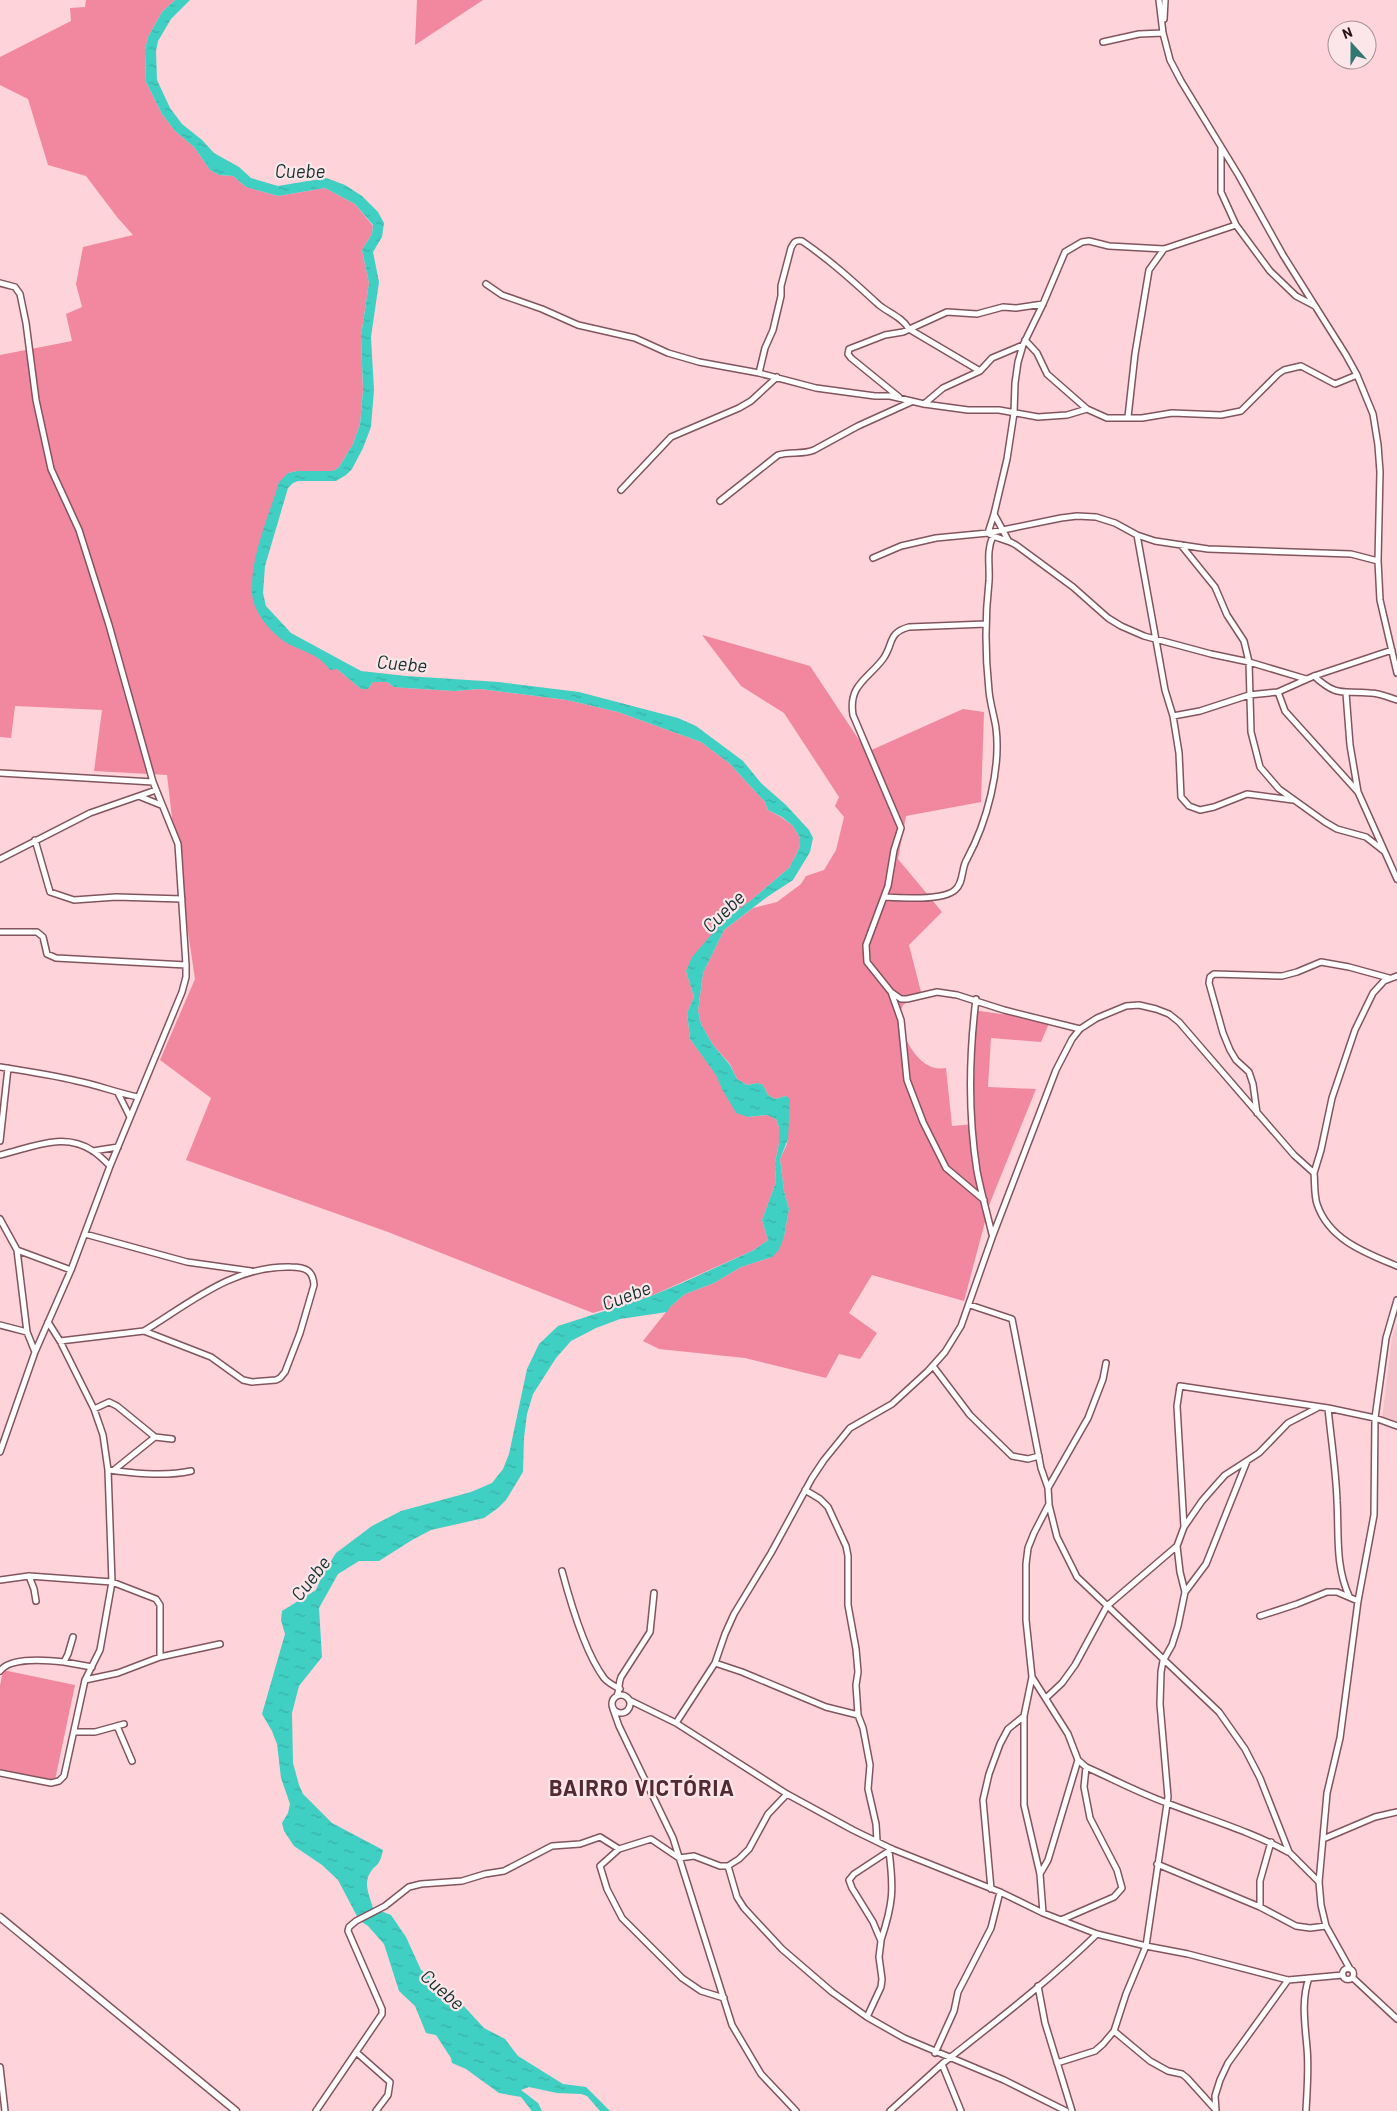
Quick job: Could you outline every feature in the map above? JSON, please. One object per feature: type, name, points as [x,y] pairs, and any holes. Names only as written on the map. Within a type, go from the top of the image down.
[{"type":"main road","points":[[0,1916],[236,2111]]},
{"type":"street","points":[[1159,0],[1163,33],[1170,60],[1283,255],[1357,375],[1373,414],[1380,472],[1378,561],[1381,612],[1396,660],[1397,673]]},
{"type":"street","points":[[1162,24],[1165,0]]},
{"type":"street","points":[[1103,42],[1139,34],[1163,33]]},
{"type":"street","points":[[1220,144],[1222,156],[1221,192],[1236,225],[1270,271],[1296,296],[1316,307]]},
{"type":"street","points":[[884,897],[938,896],[956,890],[960,884],[965,862],[977,838],[994,780],[996,729],[989,691],[986,624],[989,574],[988,549],[1007,459],[1014,413],[1015,383],[1024,343],[1065,252],[1082,242],[1089,241],[1109,246],[1148,246],[1164,249],[1236,225]]},
{"type":"street","points":[[759,373],[765,348],[773,330],[786,265],[795,241],[802,241],[838,267],[880,306],[904,321],[909,329],[980,371]]},
{"type":"street","points":[[1128,417],[1135,354],[1149,270],[1164,249]]},
{"type":"street","points":[[0,283],[16,287],[20,294],[26,323],[36,400],[51,469],[84,543],[153,782],[178,844],[186,965],[182,992],[110,1166],[71,1270],[35,1352],[0,1452]]},
{"type":"street","points":[[486,284],[502,295],[542,309],[578,325],[635,338],[668,353],[699,362],[759,373],[816,388],[899,397],[911,402],[968,410],[999,410],[1048,417],[1068,415],[1087,409]]},
{"type":"street","points":[[899,397],[851,358],[848,351],[851,347],[909,329],[947,312],[977,314],[1003,307],[1016,308],[1043,304]]},
{"type":"street","points":[[1024,343],[1037,353],[1047,374],[1087,409],[1107,418],[1142,418],[1172,413],[1214,416],[1241,411],[1278,374],[1284,370],[1301,366],[1335,384],[1357,375]]},
{"type":"street","points":[[924,404],[943,388],[980,371],[992,358],[1024,343]]},
{"type":"street","points":[[621,490],[671,437],[739,408],[751,401],[777,378]]},
{"type":"street","points":[[720,501],[778,455],[788,452],[808,453],[858,426],[911,402]]},
{"type":"street","points":[[994,514],[1008,540]]},
{"type":"street","points":[[990,535],[1003,530],[1061,518],[1077,516],[1096,517],[1116,523],[1137,535],[1155,541],[1208,549],[1351,554],[1378,561]]},
{"type":"street","points":[[873,558],[901,546],[941,537],[990,535],[1008,540],[1072,587],[1108,618],[1144,636],[1249,662],[1306,679]]},
{"type":"street","points":[[1137,535],[1155,638],[1160,653],[1165,690],[1173,716],[1179,753],[1182,797],[1189,806],[1200,810],[1247,794],[1296,801]]},
{"type":"street","points":[[1181,545],[1215,587],[1227,615],[1244,641],[1249,662],[1251,732],[1258,762],[1275,785],[1296,801],[1337,829],[1366,837],[1384,851]]},
{"type":"street","points":[[986,624],[900,629],[893,636],[884,658],[860,682],[855,692],[852,708],[853,715],[901,823],[901,831],[894,850],[884,897],[866,945],[867,962],[891,992],[901,999],[936,992],[976,999],[1004,1010],[1080,1030]]},
{"type":"street","points":[[1173,716],[1200,711],[1249,695],[1278,692],[1314,676],[1392,650]]},
{"type":"street","points":[[1314,676],[1332,689],[1346,693],[1367,692],[1397,700]]},
{"type":"street","points":[[1278,692],[1285,711],[1358,792]]},
{"type":"street","points":[[1346,693],[1350,745],[1358,792],[1397,879]]},
{"type":"street","points":[[0,773],[153,782]]},
{"type":"street","points":[[0,859],[98,809],[140,797],[156,790]]},
{"type":"street","points":[[140,797],[161,804]]},
{"type":"street","points":[[36,840],[50,892],[74,900],[116,897],[182,899]]},
{"type":"street","points":[[0,932],[37,932],[43,937],[47,954],[56,958],[186,965]]},
{"type":"street","points":[[1257,1113],[1253,1084],[1249,1072],[1236,1060],[1223,1033],[1209,983],[1210,976],[1214,974],[1282,976],[1298,972],[1321,962],[1349,967],[1389,978]]},
{"type":"street","points":[[1397,976],[1389,978],[1373,992],[1355,1030],[1332,1098],[1314,1173],[1317,1202],[1320,1211],[1334,1231],[1357,1250],[1397,1266]]},
{"type":"street","points":[[891,992],[901,1020],[906,1080],[923,1122],[944,1165],[984,1200]]},
{"type":"street","points":[[976,999],[970,1062],[975,1154],[992,1236]]},
{"type":"street","points":[[676,1723],[716,1663],[724,1634],[734,1614],[824,1460],[850,1428],[892,1404],[933,1366],[954,1339],[970,1305],[992,1236],[1056,1070],[1072,1039],[1080,1030],[1097,1018],[1126,1006],[1139,1005],[1169,1014],[1179,1022],[1294,1156],[1314,1173]]},
{"type":"street","points":[[0,1067],[78,1081],[108,1089],[118,1094],[138,1097]]},
{"type":"street","points":[[0,1141],[8,1068]]},
{"type":"street","points":[[118,1094],[130,1116]]},
{"type":"street","points":[[0,1155],[42,1143],[63,1141],[72,1142],[94,1151],[110,1166]]},
{"type":"street","points":[[94,1151],[118,1148]]},
{"type":"street","points":[[0,1219],[17,1250],[27,1332],[35,1352]]},
{"type":"street","points":[[85,1234],[187,1262],[251,1271]]},
{"type":"street","points":[[17,1250],[71,1270]]},
{"type":"street","points":[[60,1341],[144,1331],[181,1309],[203,1292],[251,1271],[275,1266],[302,1267],[308,1270],[313,1278],[314,1286],[300,1333],[285,1372],[280,1378],[267,1382],[243,1380],[211,1357],[144,1331]]},
{"type":"street","points":[[1397,1300],[1386,1338],[1375,1418],[1374,1515],[1358,1601],[1340,1738],[1327,1793],[1319,1882],[1321,1905],[1326,1926],[1353,1972],[1353,1978],[1397,2019]]},
{"type":"street","points":[[970,1305],[1012,1319],[1057,1538],[1070,1565],[1088,1590],[1212,1706],[1231,1728],[1260,1778],[1289,1852]]},
{"type":"street","points":[[0,1774],[52,1783],[64,1776],[85,1680],[100,1650],[112,1582],[111,1470],[103,1435],[94,1409],[60,1341],[48,1322]]},
{"type":"street","points":[[0,1325],[27,1332]]},
{"type":"street","points":[[1048,1488],[1088,1418],[1103,1379],[1106,1362]]},
{"type":"street","points":[[933,1366],[970,1415],[1012,1456],[1028,1459],[1039,1456]]},
{"type":"street","points":[[1184,1527],[1177,1406],[1180,1386],[1317,1408],[1328,1408],[1375,1418],[1397,1426]]},
{"type":"street","points":[[94,1409],[109,1402],[117,1406],[154,1437],[172,1440]]},
{"type":"street","points":[[1185,1592],[1177,1546],[1184,1527],[1225,1475],[1259,1453],[1288,1423],[1317,1408]]},
{"type":"street","points":[[1328,1408],[1337,1494],[1337,1536],[1340,1570],[1349,1596]]},
{"type":"street","points":[[0,1432],[6,1435]]},
{"type":"street","points":[[111,1470],[154,1437]]},
{"type":"street","points":[[1057,2063],[1094,2051],[1114,2031],[1129,1986],[1146,1946],[1168,1790],[1160,1704],[1163,1661],[1172,1644],[1185,1592],[1206,1564],[1247,1460]]},
{"type":"street","points":[[111,1470],[155,1474],[176,1474],[191,1471]]},
{"type":"street","points":[[805,1490],[828,1506],[846,1546],[848,1556],[848,1605],[858,1672],[856,1684],[858,1715],[863,1728],[870,1765],[868,1789],[876,1824],[877,1841]]},
{"type":"street","points":[[1043,1913],[1040,1874],[1024,1805],[1024,1716],[1032,1677],[1026,1620],[1026,1564],[1028,1548],[1049,1504]]},
{"type":"street","points":[[1046,1698],[1062,1684],[1075,1665],[1107,1606],[1177,1546]]},
{"type":"street","points":[[562,1571],[569,1598],[598,1667],[605,1678],[620,1689]]},
{"type":"street","points":[[29,1576],[36,1601]]},
{"type":"street","points":[[0,1580],[29,1576],[112,1582],[159,1602],[160,1657]]},
{"type":"street","points":[[654,1592],[650,1632],[618,1683],[620,1689],[612,1701],[613,1709],[619,1726],[668,1824],[732,2025],[761,2074],[796,2111]]},
{"type":"street","points":[[1260,1616],[1328,1592],[1337,1592],[1358,1601]]},
{"type":"street","points":[[64,1662],[73,1637]]},
{"type":"street","points":[[85,1680],[118,1672],[160,1657],[220,1644]]},
{"type":"street","points":[[0,1671],[11,1662],[52,1661],[92,1667]]},
{"type":"street","points":[[716,1663],[826,1707],[858,1715]]},
{"type":"street","points":[[1032,1677],[1068,1734],[1078,1760],[1086,1767],[1167,1803],[1204,1815],[1271,1842],[1289,1852],[1319,1882]]},
{"type":"street","points":[[617,1696],[625,1696],[629,1700],[676,1723],[787,1794],[891,1850],[991,1888],[1043,1913],[1097,1934],[1188,1954],[1288,1980],[1343,1975]]},
{"type":"street","points":[[619,1726],[630,1705],[629,1700]]},
{"type":"street","points":[[613,1709],[616,1713],[642,1705]]},
{"type":"street","points":[[991,1888],[983,1800],[988,1774],[1000,1744],[1008,1729],[1024,1716]]},
{"type":"street","points":[[74,1732],[95,1732],[124,1724]]},
{"type":"street","points":[[117,1726],[132,1761]]},
{"type":"street","points":[[1040,1874],[1051,1851],[1078,1760]]},
{"type":"street","points":[[1061,1920],[1114,1897],[1122,1888],[1117,1870],[1090,1818],[1084,1787],[1086,1767]]},
{"type":"street","points":[[724,1998],[701,1991],[682,1978],[622,1918],[607,1889],[600,1866],[619,1849],[651,1839],[679,1858],[694,1856],[720,1866],[728,1866],[746,1853],[768,1814],[787,1794]]},
{"type":"street","points":[[1324,1839],[1375,1817],[1397,1812]]},
{"type":"street","points":[[316,2111],[382,2014],[382,2009],[350,1938],[350,1927],[356,1921],[385,1906],[409,1887],[421,1884],[462,1881],[504,1871],[552,1846],[580,1844],[600,1837],[619,1849]]},
{"type":"street","points":[[1260,1907],[1258,1896],[1260,1882],[1271,1842]]},
{"type":"street","points":[[881,1941],[873,1922],[849,1880],[854,1874],[891,1850]]},
{"type":"street","points":[[867,2017],[881,1987],[882,1979],[879,1957],[881,1941],[893,1897],[891,1850]]},
{"type":"street","points":[[1158,1864],[1260,1907],[1296,1926],[1310,1928],[1326,1926]]},
{"type":"street","points":[[728,1866],[737,1897],[744,1908],[789,1955],[832,1992],[867,2017],[904,2038],[949,2059],[1004,2080],[1066,2111]]},
{"type":"street","points":[[935,2052],[954,2011],[958,1992],[991,1928],[1000,1892]]},
{"type":"street","points":[[890,2111],[942,2064],[994,2024],[1070,1960],[1097,1934]]},
{"type":"street","points":[[1343,1975],[1346,1969],[1350,1969]]},
{"type":"street","points":[[1343,1975],[1347,1980],[1353,1978]]},
{"type":"street","points":[[1306,2111],[1307,2048],[1303,2010],[1306,1998],[1305,1990],[1309,1978]]},
{"type":"street","points":[[1215,2110],[1215,2096],[1228,2063],[1288,1980]]},
{"type":"street","points":[[1038,1986],[1045,2023],[1072,2111]]},
{"type":"street","points":[[1114,2031],[1150,2060],[1168,2071],[1182,2074],[1215,2110]]},
{"type":"street","points":[[356,2052],[390,2082],[388,2096],[376,2111]]},
{"type":"street","points":[[942,2064],[962,2111]]},
{"type":"street","points":[[0,2067],[5,2111]]},
{"type":"shaded area","points":[[86,0],[175,0],[162,12],[148,37],[145,50],[146,82],[162,114],[175,131],[194,147],[210,170],[219,175],[233,176],[246,187],[278,196],[325,188],[355,204],[373,226],[372,234],[362,250],[369,283],[361,336],[363,390],[360,424],[353,444],[339,467],[333,471],[297,471],[288,473],[252,594],[310,653],[323,660],[330,669],[337,669],[361,689],[368,689],[373,682],[387,682],[394,687],[454,691],[480,689],[567,700],[618,712],[701,742],[729,763],[765,802],[768,810],[793,826],[800,838],[800,846],[789,868],[724,920],[693,957],[686,971],[694,997],[687,1013],[690,1039],[717,1075],[722,1089],[748,1117],[767,1115],[776,1119],[779,1127],[779,1143],[775,1163],[776,1182],[762,1220],[768,1240],[754,1250],[651,1296],[593,1313],[388,1232],[186,1160],[211,1098],[160,1060],[195,979],[176,852],[167,775],[94,771],[102,710],[15,706],[11,738],[0,737],[0,355],[72,341],[66,314],[82,307],[76,284],[83,247],[133,235],[86,176],[48,165],[28,99],[0,85],[0,57],[71,21],[70,8],[85,7]]},
{"type":"shaded area","points":[[417,0],[483,0],[415,45]]},
{"type":"shaded area","points":[[702,635],[810,666],[867,752],[963,709],[984,712],[981,802],[906,816],[898,859],[942,912],[909,945],[921,992],[903,1005],[897,1019],[909,1045],[921,1060],[936,1068],[946,1068],[952,1126],[974,1124],[973,1010],[1050,1021],[1041,1042],[991,1038],[988,1087],[1036,1089],[990,1203],[964,1301],[872,1275],[849,1313],[877,1333],[860,1359],[839,1354],[826,1378],[745,1358],[659,1349],[643,1341],[670,1307],[685,1294],[714,1283],[741,1267],[772,1257],[784,1237],[789,1209],[784,1191],[780,1159],[787,1144],[789,1104],[786,1096],[775,1099],[768,1095],[763,1085],[758,1083],[747,1085],[737,1079],[730,1064],[713,1045],[701,1024],[698,1011],[703,973],[724,930],[753,908],[777,902],[801,884],[806,876],[824,870],[836,850],[844,817],[835,806],[839,797],[784,713],[741,686]]},
{"type":"shaded area","points":[[1397,1324],[1397,1425],[1382,1420],[1392,1338]]},
{"type":"shaded area","points":[[3,1670],[75,1685],[55,1780],[0,1769],[0,1686]]},
{"type":"water","name":"Cuebe","points":[[175,0],[190,0],[171,19],[158,41],[156,51],[157,80],[170,108],[182,124],[202,140],[214,153],[239,167],[251,178],[278,186],[326,178],[345,185],[362,196],[378,212],[384,223],[382,237],[373,252],[379,282],[371,337],[374,390],[371,427],[363,448],[352,469],[346,475],[336,481],[298,481],[288,488],[265,566],[263,593],[266,606],[291,633],[361,671],[499,682],[579,692],[678,718],[696,726],[743,761],[761,783],[786,805],[809,830],[813,838],[810,852],[793,880],[724,930],[703,973],[698,1011],[701,1024],[713,1045],[730,1065],[737,1079],[747,1085],[758,1083],[763,1085],[768,1095],[775,1099],[786,1096],[790,1099],[788,1139],[780,1159],[784,1191],[789,1209],[784,1237],[779,1250],[772,1257],[741,1267],[714,1283],[685,1294],[667,1312],[620,1319],[596,1328],[571,1341],[556,1358],[533,1394],[527,1414],[523,1472],[506,1500],[498,1508],[484,1518],[431,1530],[379,1561],[359,1561],[338,1574],[319,1608],[322,1657],[299,1686],[292,1713],[293,1763],[303,1794],[332,1823],[383,1850],[379,1862],[368,1877],[367,1886],[370,1899],[373,1908],[391,1915],[406,1937],[421,1970],[448,1989],[484,2028],[505,2039],[518,2056],[563,2084],[586,2087],[610,2111],[600,2111],[587,2096],[581,2094],[557,2093],[529,2087],[521,2090],[538,2103],[542,2111],[532,2111],[521,2097],[499,2093],[466,2069],[452,2063],[451,2058],[436,2035],[426,2033],[415,2006],[399,1991],[384,1944],[368,1926],[359,1920],[338,1880],[322,1865],[294,1846],[284,1831],[282,1823],[288,1813],[290,1804],[281,1778],[277,1744],[262,1714],[285,1634],[281,1620],[282,1611],[316,1590],[336,1553],[372,1526],[401,1511],[471,1492],[492,1483],[503,1469],[509,1454],[527,1369],[539,1344],[558,1326],[651,1296],[754,1250],[768,1240],[762,1220],[776,1182],[775,1163],[779,1143],[779,1127],[776,1119],[767,1115],[748,1117],[736,1113],[716,1075],[690,1039],[687,1013],[694,997],[686,971],[692,957],[724,920],[789,868],[800,846],[800,838],[793,826],[782,817],[768,810],[765,802],[729,763],[701,742],[618,712],[567,700],[480,689],[454,691],[394,687],[387,682],[373,682],[368,689],[361,689],[337,669],[330,670],[315,656],[285,642],[263,621],[253,600],[252,579],[257,551],[279,482],[288,473],[297,471],[333,471],[339,467],[353,444],[360,424],[363,390],[361,336],[369,283],[362,250],[372,234],[373,225],[355,204],[325,188],[278,196],[246,187],[233,176],[219,175],[210,170],[194,147],[175,131],[162,114],[146,82],[145,50],[148,37],[162,12]]},
{"type":"district","name":"BAIRRO VICTÓRIA","points":[[642,1787]]}]
